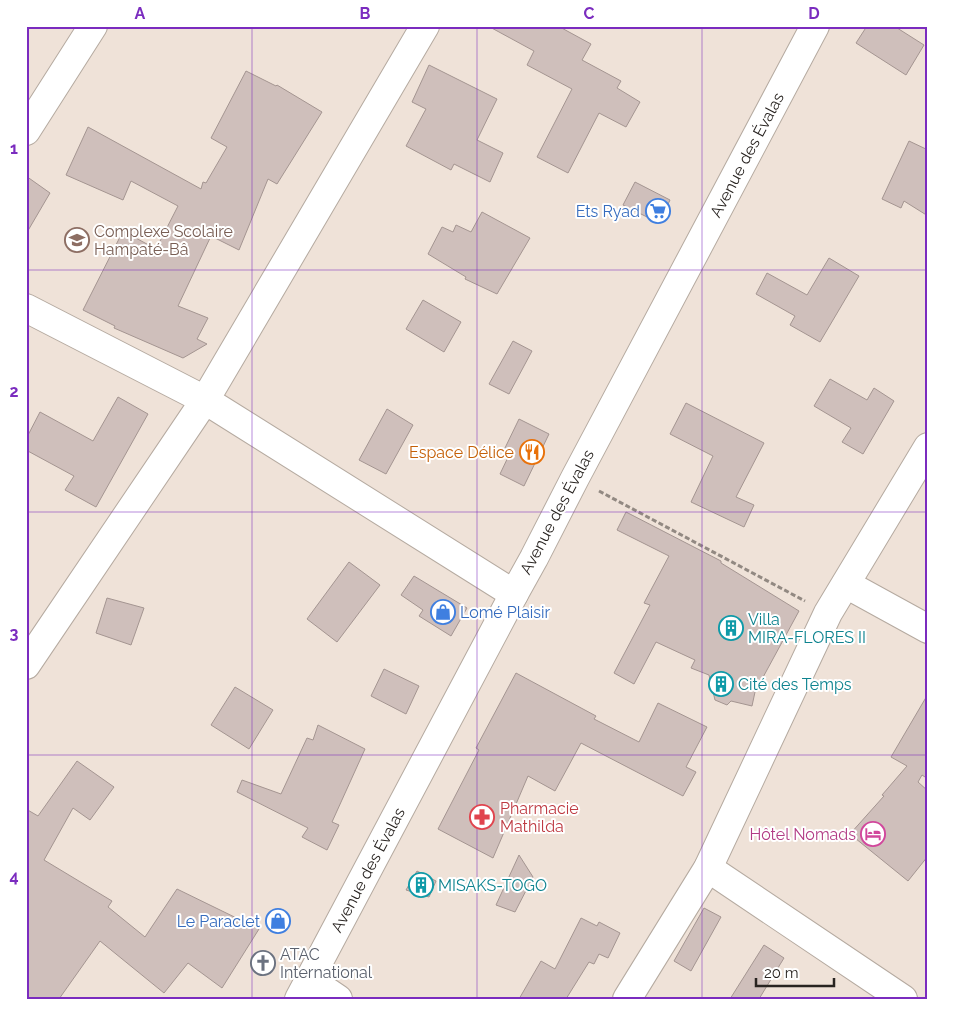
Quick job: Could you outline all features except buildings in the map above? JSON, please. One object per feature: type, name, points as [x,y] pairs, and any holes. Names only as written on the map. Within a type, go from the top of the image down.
[{"type":"street","points":[[26,131],[93,26]]},
{"type":"street","points":[[26,665],[205,400],[425,26]]},
{"type":"street","name":"Avenue des Évalas","points":[[305,989],[815,26]]},
{"type":"street","points":[[26,308],[205,400],[514,594]]},
{"type":"street","points":[[627,999],[708,868],[828,613],[928,447]]},
{"type":"street","points":[[846,584],[928,629]]},
{"type":"street","points":[[708,868],[903,999]]},
{"type":"street","points":[[305,989],[338,999]]},
{"type":"path","points":[[575,478],[828,613]]},
{"type":"place","name":"Ets Ryad","points":[[658,211]]},
{"type":"place","name":"Complexe Scolaire Hampaté-Bâ","points":[[77,240]]},
{"type":"place","name":"Espace Délice","points":[[532,452]]},
{"type":"place","name":"Lomé Plaisir","points":[[443,612]]},
{"type":"place","name":"Villa MIRA-FLORES II","points":[[731,628]]},
{"type":"place","name":"Cité des Temps","points":[[721,684]]},
{"type":"place","name":"Pharmacie Mathilda","points":[[482,817]]},
{"type":"place","name":"Hôtel Nomads","points":[[873,834]]},
{"type":"place","name":"MISAKS-TOGO","points":[[421,885]]},
{"type":"place","name":"Le Paraclet","points":[[278,921]]},
{"type":"place","name":"ATAC International","points":[[263,963]]}]
